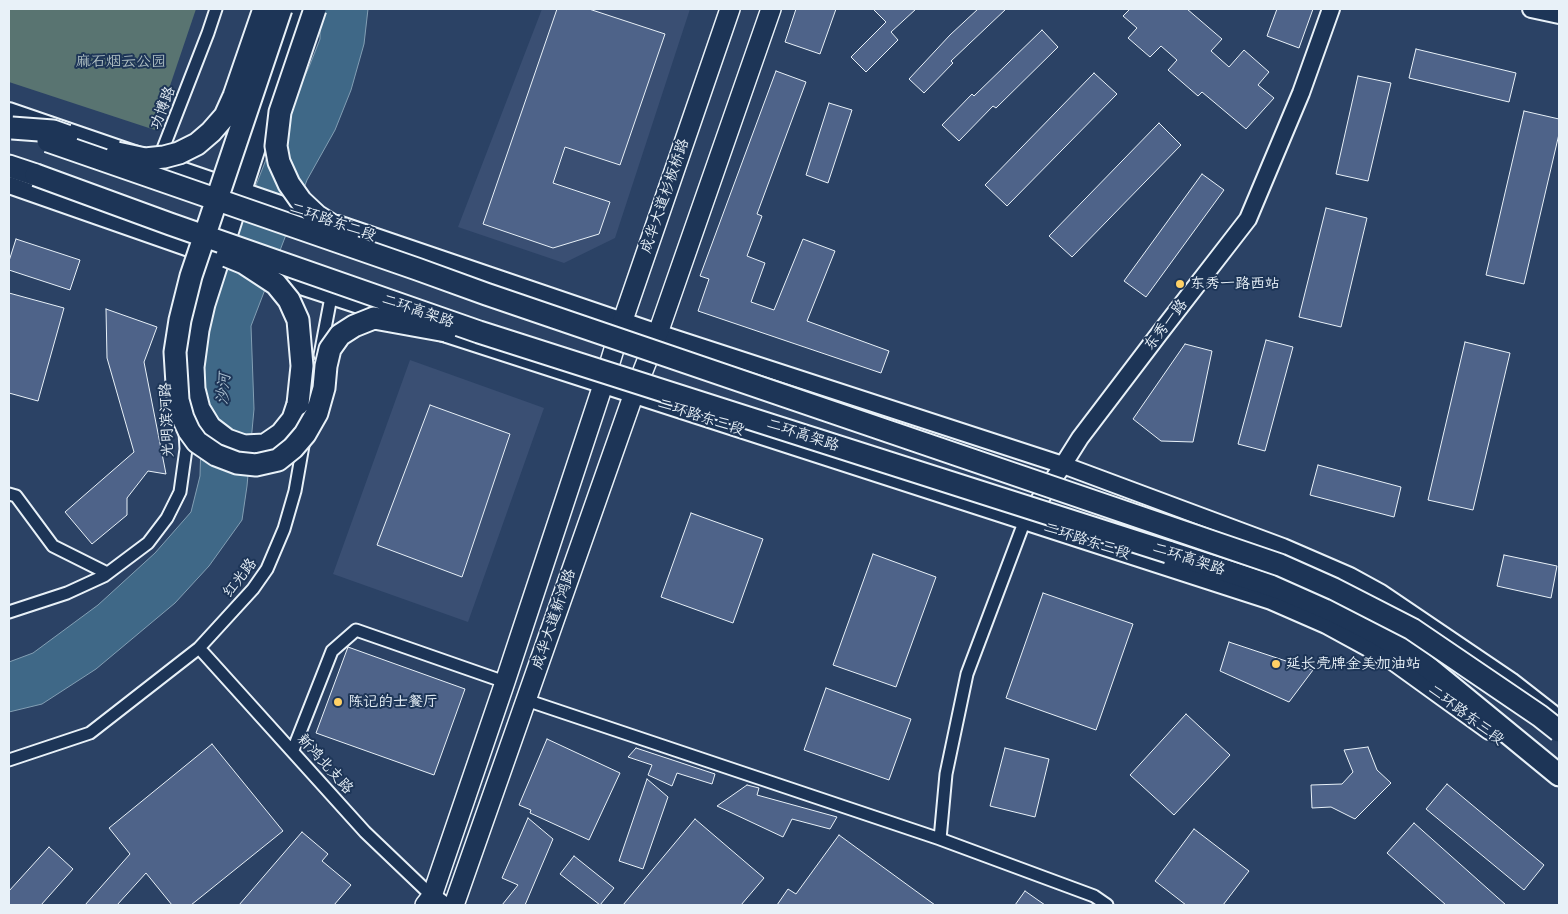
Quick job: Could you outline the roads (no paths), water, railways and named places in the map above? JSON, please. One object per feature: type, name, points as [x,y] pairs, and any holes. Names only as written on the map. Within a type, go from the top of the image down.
[{"type":"highway","points":[[10,122],[52,131],[124,155],[145,159],[179,153],[197,144],[225,116],[234,96],[264,9]]},
{"type":"highway","points":[[281,9],[191,276],[180,320],[176,352],[176,386],[183,418],[189,431],[197,442],[216,456],[237,463],[256,465],[278,460],[293,448],[305,434],[313,420],[324,388],[330,349],[340,335],[354,326],[374,318],[451,332],[479,332]]},
{"type":"highway","points":[[170,224],[214,251],[221,254],[244,263],[276,284],[289,300],[298,320],[302,366],[298,404],[293,419],[281,434],[265,445],[244,446],[227,440],[210,428],[199,409],[194,389],[194,359],[204,304],[219,256],[222,247],[234,209],[250,161],[289,37],[299,9]]},
{"type":"highway","points":[[315,9],[280,112],[276,146],[279,162],[289,184],[301,201],[317,216],[333,226],[366,240],[417,269]]},
{"type":"highway","name":"二环高架路","points":[[10,122],[514,304],[1280,565],[1334,589],[1412,629],[1559,731]]},
{"type":"highway","name":"二环高架路","points":[[9,166],[479,332],[1282,589],[1331,610],[1378,634],[1414,656],[1559,775]]},
{"type":"main road","name":"成华大道杉板桥路","points":[[603,385],[622,320],[730,9]]},
{"type":"main road","points":[[771,9],[658,333],[1064,465],[1282,547],[1350,576],[1412,613],[1511,681],[1559,719]]},
{"type":"main road","name":"东秀一路","points":[[1025,520],[1064,465],[1085,431],[1248,219],[1301,93],[1331,9]]},
{"type":"main road","points":[[1531,9],[1559,15]]},
{"type":"main road","name":"二环路东二段","points":[[10,122],[158,161],[310,215],[658,333]]},
{"type":"main road","points":[[9,185],[286,282],[603,385]]},
{"type":"main road","name":"成华大道新鸿路","points":[[454,905],[633,396],[658,333]]},
{"type":"main road","name":"成华大道新鸿路","points":[[434,902],[603,385]]},
{"type":"main road","name":"二环路东三段","points":[[603,385],[1271,601],[1326,625],[1392,661],[1478,721],[1559,787]]},
{"type":"street","name":"功博路","points":[[158,161],[216,9]]},
{"type":"street","name":"光明滨河路","points":[[9,612],[67,593],[107,574],[148,543],[167,518],[180,492],[186,449],[181,400],[180,358],[183,321],[206,254]]},
{"type":"street","name":"红光路","points":[[9,760],[90,733],[200,648],[253,589],[267,569],[284,529],[295,491],[331,296]]},
{"type":"street","points":[[9,494],[16,496],[53,546],[107,574]]},
{"type":"street","points":[[940,839],[946,774],[967,674],[1025,520]]},
{"type":"street","points":[[292,750],[332,651],[356,630],[505,682]]},
{"type":"street","name":"新鸿北支路","points":[[200,648],[365,832],[434,902]]},
{"type":"street","points":[[526,700],[940,839],[1094,896],[1106,905]]},
{"type":"water","name":"沙河","points":[[318,9],[368,9],[364,44],[351,90],[335,130],[307,180],[251,326],[254,409],[242,520],[209,566],[175,603],[96,669],[42,704],[9,712],[9,662],[33,653],[98,605],[155,553],[191,512],[200,476],[204,333],[242,221],[267,157],[320,39]]},
{"type":"place","name":"东秀一路西站","points":[[1180,284]]},
{"type":"place","name":"延长壳牌金美加油站","points":[[1276,664]]},
{"type":"place","name":"陈记的士餐厅","points":[[338,702]]},
{"type":"park label","name":"麻石烟云公园","points":[[121,62]]}]
